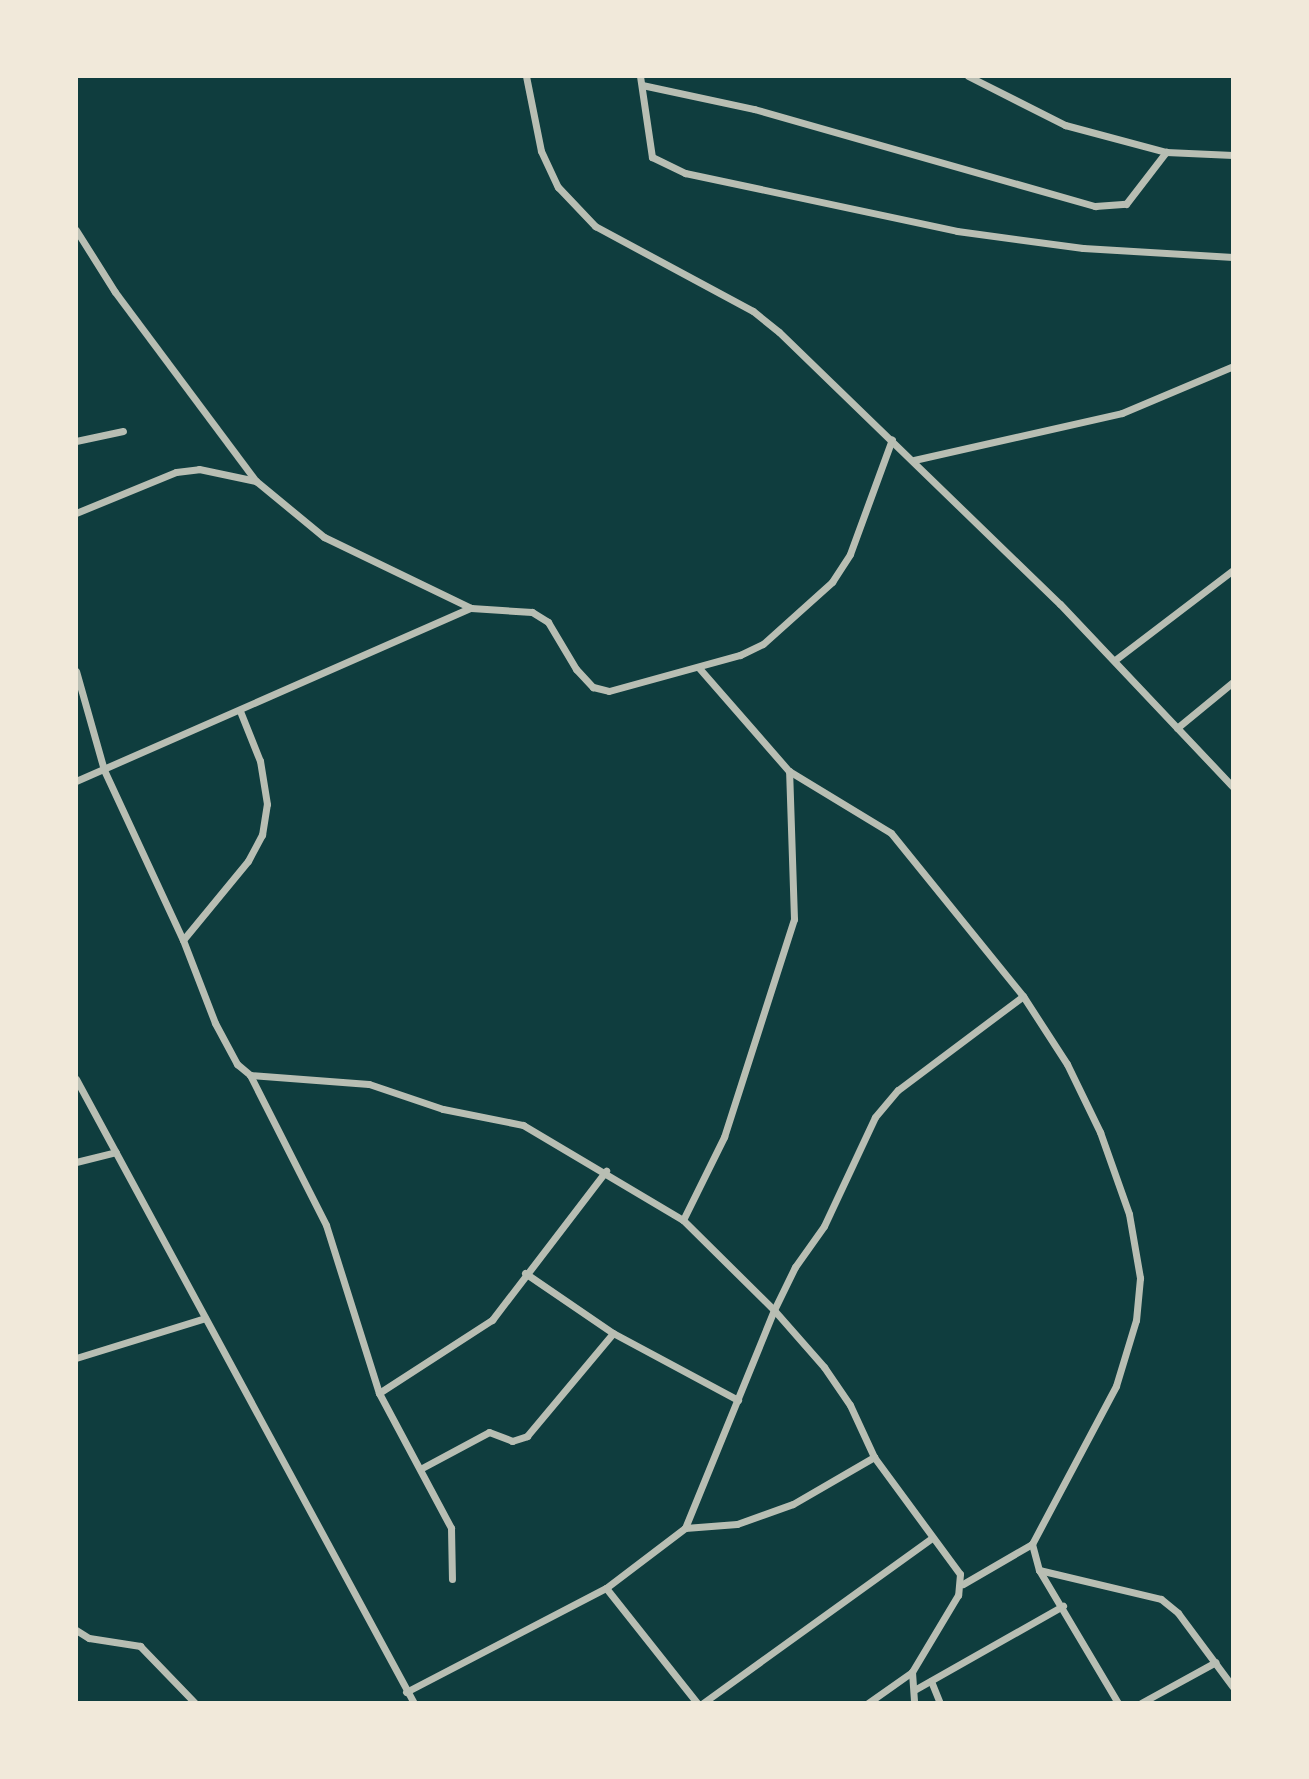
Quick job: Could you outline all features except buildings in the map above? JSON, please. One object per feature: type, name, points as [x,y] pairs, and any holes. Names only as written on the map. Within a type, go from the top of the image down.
[{"type":"street","points":[[526,76],[541,151],[558,187],[595,226],[753,311],[914,460],[1115,660],[1233,787]]},
{"type":"street","points":[[968,76],[1065,125],[1166,152],[1233,155]]},
{"type":"street","points":[[1166,152],[1126,204],[1095,206],[641,80],[652,157],[685,173],[957,231],[1083,248],[1233,257]]},
{"type":"street","points":[[76,230],[121,300],[256,481],[324,537],[471,608],[523,611],[548,622],[593,687],[609,691],[699,668],[763,644],[832,582],[850,554],[892,439]]},
{"type":"street","points":[[914,460],[1122,413],[1233,366]]},
{"type":"street","points":[[76,441],[123,431]]},
{"type":"street","points":[[76,513],[176,472],[199,469],[256,481]]},
{"type":"street","points":[[1115,660],[1233,570]]},
{"type":"street","points":[[76,781],[471,608]]},
{"type":"street","points":[[699,668],[789,771],[891,833],[1023,996],[1067,1064],[1100,1132],[1129,1214],[1140,1278],[1136,1320],[1116,1386],[1032,1544],[963,1584],[912,1672],[868,1703]]},
{"type":"street","points":[[76,671],[104,770],[183,940],[215,1023],[237,1064],[250,1075],[326,1225],[379,1393],[422,1468],[451,1528],[452,1579]]},
{"type":"street","points":[[1177,728],[1233,682]]},
{"type":"street","points":[[183,940],[248,861],[262,835],[267,804],[260,761],[240,711]]},
{"type":"street","points":[[683,1220],[724,1137],[794,919],[789,771]]},
{"type":"street","points":[[406,1692],[606,1588],[685,1528],[774,1310],[795,1267],[824,1226],[875,1117],[898,1090],[1023,996]]},
{"type":"street","points":[[250,1075],[369,1084],[451,1111],[490,1116],[523,1125],[606,1171],[683,1220],[774,1310],[850,1405],[874,1457],[963,1584]]},
{"type":"street","points":[[76,1079],[414,1703]]},
{"type":"street","points":[[76,1162],[116,1152]]},
{"type":"street","points":[[379,1393],[492,1320],[606,1171]]},
{"type":"street","points":[[525,1273],[613,1333],[738,1400]]},
{"type":"street","points":[[76,1358],[205,1318]]},
{"type":"street","points":[[422,1468],[489,1432],[512,1441],[527,1436],[613,1333]]},
{"type":"street","points":[[685,1528],[737,1524],[793,1504],[874,1457]]},
{"type":"street","points":[[606,1588],[700,1703],[932,1538]]},
{"type":"street","points":[[1032,1544],[1039,1570],[1118,1703]]},
{"type":"street","points":[[1039,1570],[1161,1599],[1216,1662],[1233,1687]]},
{"type":"street","points":[[916,1689],[1063,1606]]},
{"type":"street","points":[[76,1630],[89,1638],[118,1638],[140,1646],[195,1703]]},
{"type":"street","points":[[1141,1703],[1216,1662]]},
{"type":"street","points":[[912,1672],[916,1689],[914,1703]]},
{"type":"street","points":[[931,1681],[940,1703]]}]
